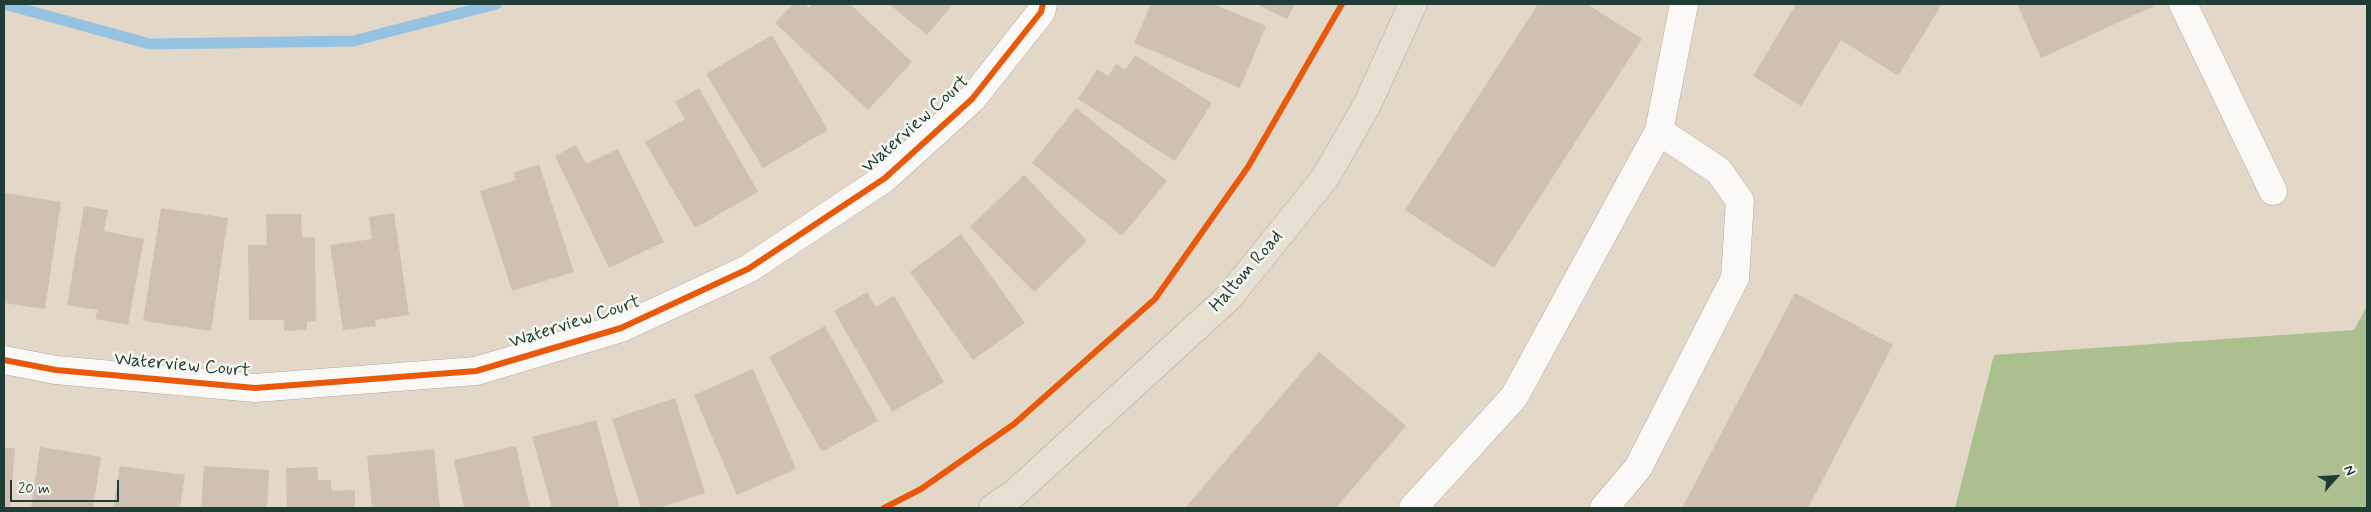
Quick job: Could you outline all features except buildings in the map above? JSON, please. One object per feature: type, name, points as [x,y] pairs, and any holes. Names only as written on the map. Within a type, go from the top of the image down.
[{"type":"main road","name":"Haltom Road","points":[[993,508],[1015,494],[1229,297],[1325,178],[1367,104],[1413,4]]},
{"type":"street","name":"Waterview Court","points":[[4,360],[56,370],[255,388],[476,371],[621,328],[748,269],[885,178],[972,99],[1041,12],[1043,4]]},
{"type":"street","points":[[1413,508],[1514,397],[1659,131],[1684,4]]},
{"type":"street","points":[[2183,4],[2273,191]]},
{"type":"street","points":[[1604,508],[1638,468],[1735,278],[1740,201],[1719,171],[1659,131]]},
{"type":"green space","points":[[2367,306],[2367,508],[1955,508],[1994,355],[2354,330]]},
{"type":"waterway","points":[[4,4],[150,44],[353,41],[496,4]]},
{"type":"cycle path","points":[[4,360],[56,370],[255,388],[476,371],[621,328],[748,269],[885,178],[972,99],[1041,12],[1043,4]]},
{"type":"cycle path","points":[[884,508],[921,489],[1014,424],[1155,299],[1248,167],[1342,4]]}]
